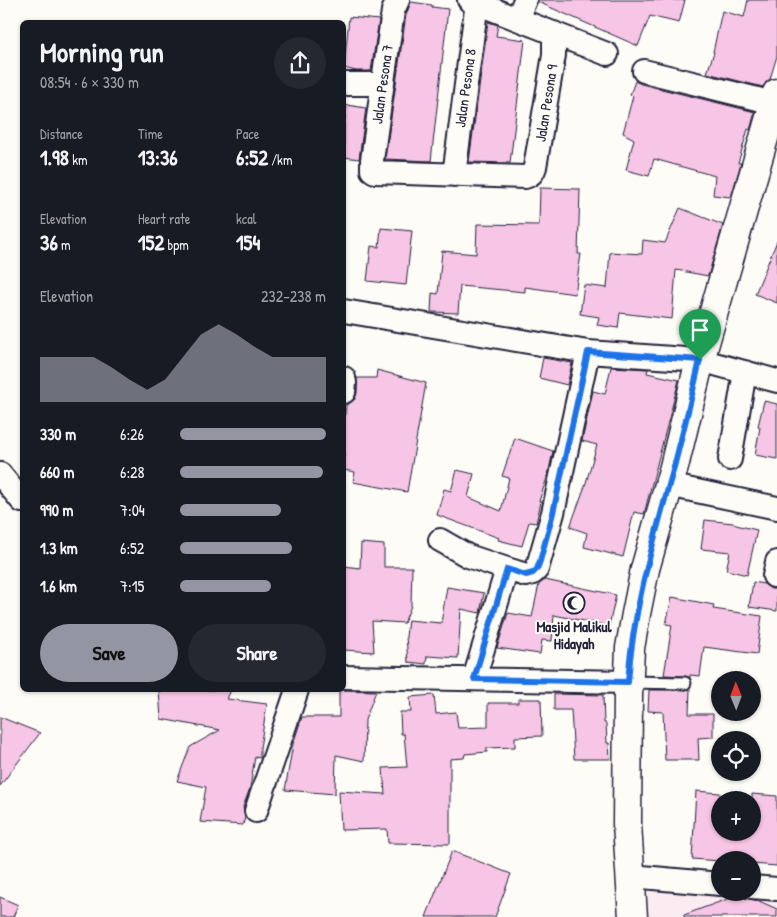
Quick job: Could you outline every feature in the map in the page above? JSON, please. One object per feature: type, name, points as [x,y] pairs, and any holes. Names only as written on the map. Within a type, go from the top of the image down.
[{"type":"street","name":"Jalan Pesona 7","points":[[398,0],[393,11],[372,170],[379,173],[454,175]]},
{"type":"street","points":[[473,1],[521,9],[554,33],[607,54]]},
{"type":"street","name":"Jalan Pesona 8","points":[[454,175],[473,1]]},
{"type":"street","name":"Jalan Pesona 9","points":[[454,175],[525,177],[533,172],[554,55],[554,33]]},
{"type":"street","points":[[633,917],[627,824],[630,648],[645,569],[700,360],[776,98],[644,71]]},
{"type":"street","points":[[346,84],[383,84]]},
{"type":"street","points":[[346,311],[588,352],[700,360],[777,380]]},
{"type":"street","points":[[440,540],[468,556],[526,575],[533,573],[537,569],[553,513],[588,352]]},
{"type":"street","points":[[730,459],[745,372]]},
{"type":"street","points":[[0,474],[20,499]]},
{"type":"street","points":[[668,486],[777,508]]},
{"type":"street","points":[[474,679],[507,569]]},
{"type":"street","points":[[346,677],[628,682]]},
{"type":"street","points":[[256,811],[296,692]]},
{"type":"street","points":[[631,876],[711,883]]},
{"type":"street","points":[[761,888],[777,889]]},
{"type":"lane","points":[[628,682],[685,683]]},
{"type":"shaded area","points":[[631,876],[711,890],[711,901],[761,901],[761,893],[777,896],[777,917],[614,917]]},
{"type":"building","points":[[538,0],[685,0],[679,23],[650,16],[638,46],[538,2]]},
{"type":"building","points":[[748,0],[777,0],[777,56],[770,79],[763,87],[707,73],[714,52],[722,11],[744,17]]},
{"type":"building","points":[[411,2],[448,9],[431,161],[385,159],[406,15]]},
{"type":"building","points":[[349,17],[379,20],[371,71],[346,68]]},
{"type":"building","points":[[488,22],[498,25],[496,36],[525,40],[510,163],[469,162]]},
{"type":"building","points":[[635,81],[755,112],[738,163],[741,163],[731,197],[713,195],[715,176],[654,159],[649,176],[626,170],[634,139],[623,133],[633,96],[630,95]]},
{"type":"building","points":[[347,105],[366,108],[359,159],[346,157]]},
{"type":"building","points":[[540,188],[580,189],[578,254],[581,254],[575,294],[525,287],[525,292],[460,286],[458,313],[431,312],[432,293],[438,294],[442,251],[476,254],[477,224],[539,225]]},
{"type":"building","points":[[680,208],[723,225],[708,276],[676,270],[672,319],[620,313],[618,328],[597,325],[599,317],[580,314],[584,285],[607,288],[610,252],[642,254],[643,240],[665,243]]},
{"type":"building","points":[[381,228],[412,231],[406,285],[367,281],[371,246],[379,247]]},
{"type":"building","points":[[777,241],[777,303],[755,294]]},
{"type":"building","points":[[543,358],[572,363],[567,385],[539,378]]},
{"type":"building","points":[[611,367],[648,369],[647,373],[679,380],[644,514],[634,512],[623,557],[584,547],[587,533],[570,527],[597,445],[582,441],[593,391],[605,394]]},
{"type":"building","points":[[377,370],[426,383],[407,492],[353,482],[355,472],[346,470],[346,405],[355,399],[357,378],[376,378]]},
{"type":"building","points":[[764,401],[777,404],[777,459],[755,455],[760,427],[758,426]]},
{"type":"building","points":[[515,438],[553,451],[548,475],[539,501],[541,502],[536,523],[529,522],[522,546],[498,540],[499,538],[437,515],[444,489],[451,491],[457,470],[474,474],[468,497],[501,511],[509,478],[502,476]]},
{"type":"building","points":[[705,520],[733,523],[757,530],[747,575],[726,570],[730,552],[701,549]]},
{"type":"building","points":[[361,543],[384,545],[384,567],[412,567],[411,606],[404,623],[372,621],[374,652],[346,650],[346,566],[360,568]]},
{"type":"building","points":[[545,580],[616,595],[609,626],[554,615],[552,641],[542,640],[540,654],[497,648],[508,613],[532,617],[539,584]]},
{"type":"building","points":[[753,582],[764,584],[771,589],[777,589],[777,611],[749,607]]},
{"type":"building","points":[[447,587],[484,593],[480,613],[461,609],[458,658],[427,656],[426,664],[408,662],[406,636],[408,620],[441,623]]},
{"type":"building","points":[[672,597],[714,605],[713,609],[762,616],[757,654],[704,647],[700,676],[690,675],[690,678],[664,675],[672,625],[666,624]]},
{"type":"building","points":[[690,689],[689,714],[711,714],[713,731],[711,731],[711,737],[698,738],[699,760],[665,760],[663,712],[648,711],[649,690]]},
{"type":"building","points":[[346,690],[376,691],[365,720],[364,761],[336,755],[335,794],[285,790],[293,744],[302,717],[339,717],[339,692],[346,692]]},
{"type":"building","points":[[159,692],[230,692],[227,699],[267,704],[260,758],[255,757],[250,788],[243,807],[245,817],[243,825],[200,822],[206,787],[177,781],[190,747],[220,730],[161,719]]},
{"type":"building","points":[[554,694],[603,695],[604,723],[606,723],[610,759],[574,759],[571,710],[554,710]]},
{"type":"building","points":[[434,695],[436,714],[456,712],[458,728],[488,727],[488,703],[518,703],[518,699],[541,699],[542,736],[515,737],[515,747],[487,748],[487,752],[465,754],[464,758],[450,759],[450,844],[388,843],[387,829],[341,830],[339,791],[385,794],[383,768],[407,767],[404,734],[401,734],[400,712],[411,712],[410,697]]},
{"type":"building","points":[[0,717],[40,733],[0,786]]},
{"type":"building","points":[[696,791],[711,792],[711,841],[761,841],[761,795],[777,796],[777,866],[761,865],[761,851],[711,851],[711,860],[692,859]]},
{"type":"building","points":[[452,851],[511,874],[495,917],[426,917]]},
{"type":"building","points":[[0,897],[18,905],[13,917],[0,917]]},
{"type":"building","points":[[722,901],[759,901],[777,909],[777,917],[684,917],[684,915]]},
{"type":"place","name":"Masjid Malikul Hidayah","points":[[574,603]]},
{"type":"route","points":[[588,352],[700,360],[674,467],[645,569],[630,648],[628,682],[474,679],[507,569],[526,575],[533,573],[537,569],[540,561],[553,513],[588,352]]}]
